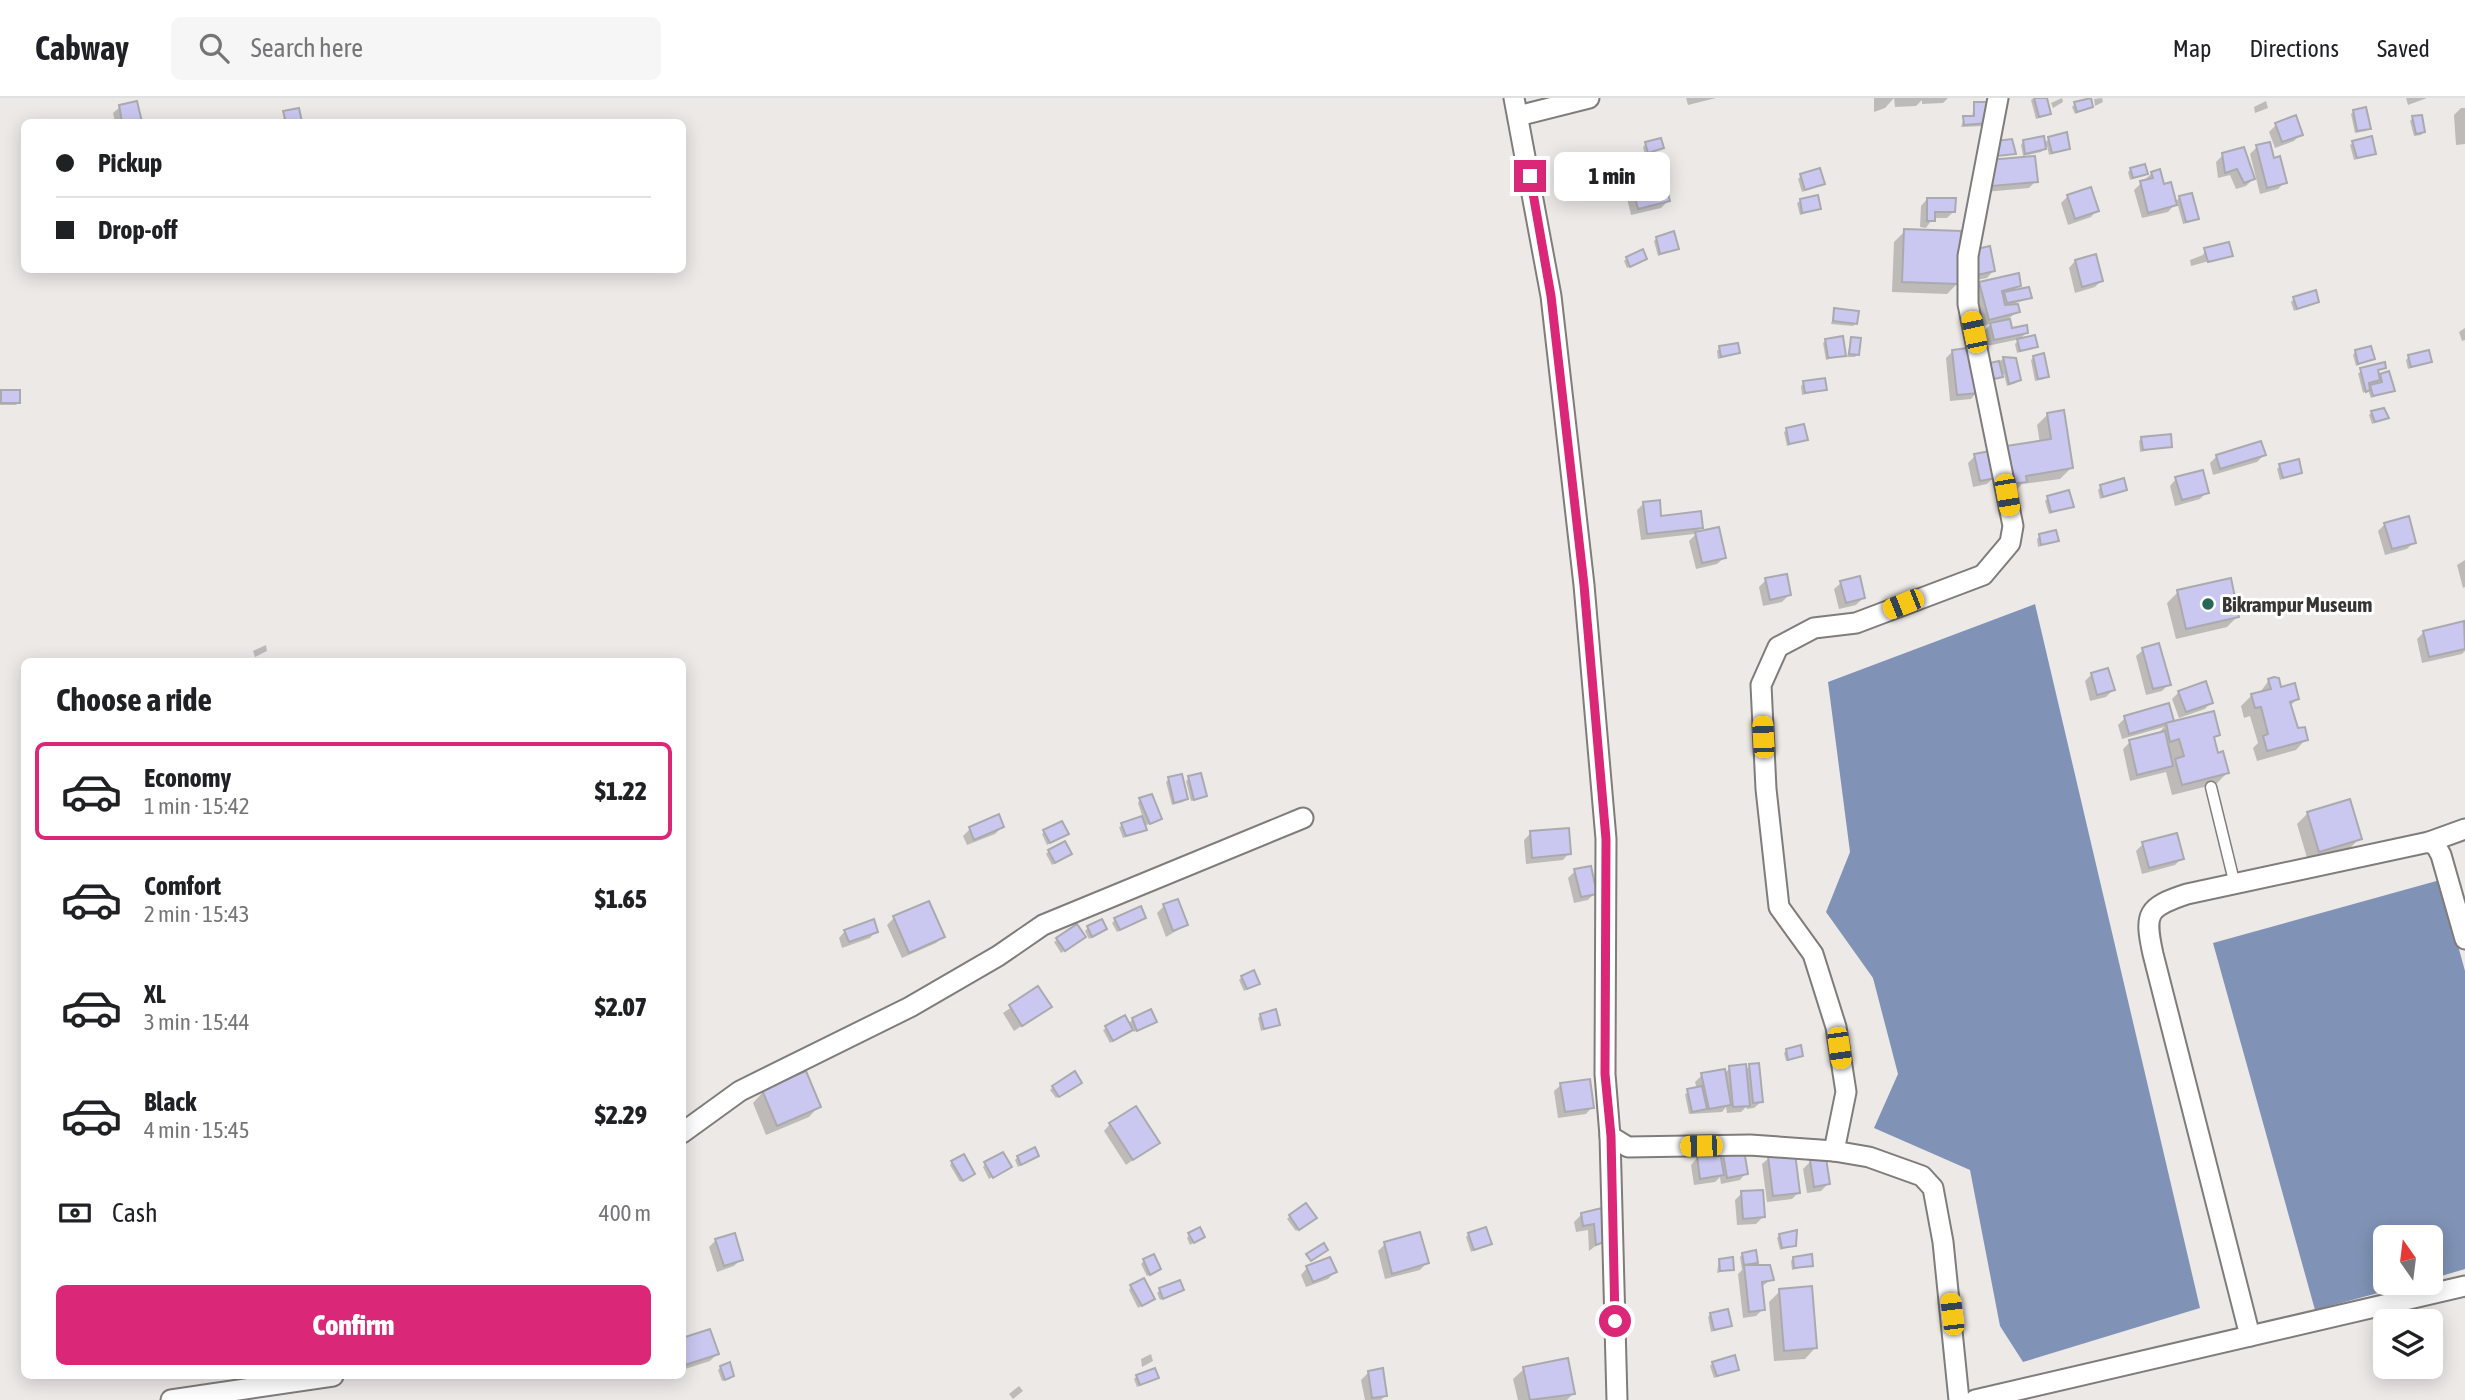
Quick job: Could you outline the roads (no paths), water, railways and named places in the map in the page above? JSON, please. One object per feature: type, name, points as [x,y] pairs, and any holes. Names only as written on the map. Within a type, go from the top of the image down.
[{"type":"street","points":[[1589,98],[1516,107],[1551,296],[1584,585],[1606,839],[1605,1074],[1611,1136],[1617,1400]]},
{"type":"street","points":[[1834,1151],[1846,1092],[1836,1027],[1813,954],[1779,907],[1767,802],[1760,685],[1778,647],[1814,628],[1856,623],[1983,575],[2010,543],[2013,526],[1968,304],[1968,256],[1998,98]]},
{"type":"street","points":[[686,1130],[740,1091],[909,1007],[998,956],[1043,925],[1303,818]]},
{"type":"street","points":[[2250,1336],[2147,926],[2150,914],[2158,904],[2187,894],[2235,886],[2429,842],[2465,829]]},
{"type":"street","points":[[2429,842],[2437,846],[2441,855],[2465,939]]},
{"type":"street","points":[[1611,1136],[1628,1146],[1750,1145],[1834,1151],[1911,1170],[1922,1176],[1933,1188],[1955,1337],[1959,1400]]},
{"type":"street","points":[[1975,1400],[2465,1286]]},
{"type":"street","points":[[171,1400],[313,1379]]},
{"type":"lane","points":[[2211,787],[2235,886]]},
{"type":"water","points":[[2035,604],[2200,1308],[2023,1362],[2000,1326],[1970,1170],[1874,1128],[1898,1074],[1873,978],[1826,912],[1850,852],[1828,682]]},
{"type":"water","points":[[2440,880],[2465,971],[2465,1269],[2443,1275],[2443,1225],[2373,1225],[2373,1294],[2315,1310],[2213,943]]},
{"type":"place","name":"Bikrampur Museum","points":[[2208,604]]}]
